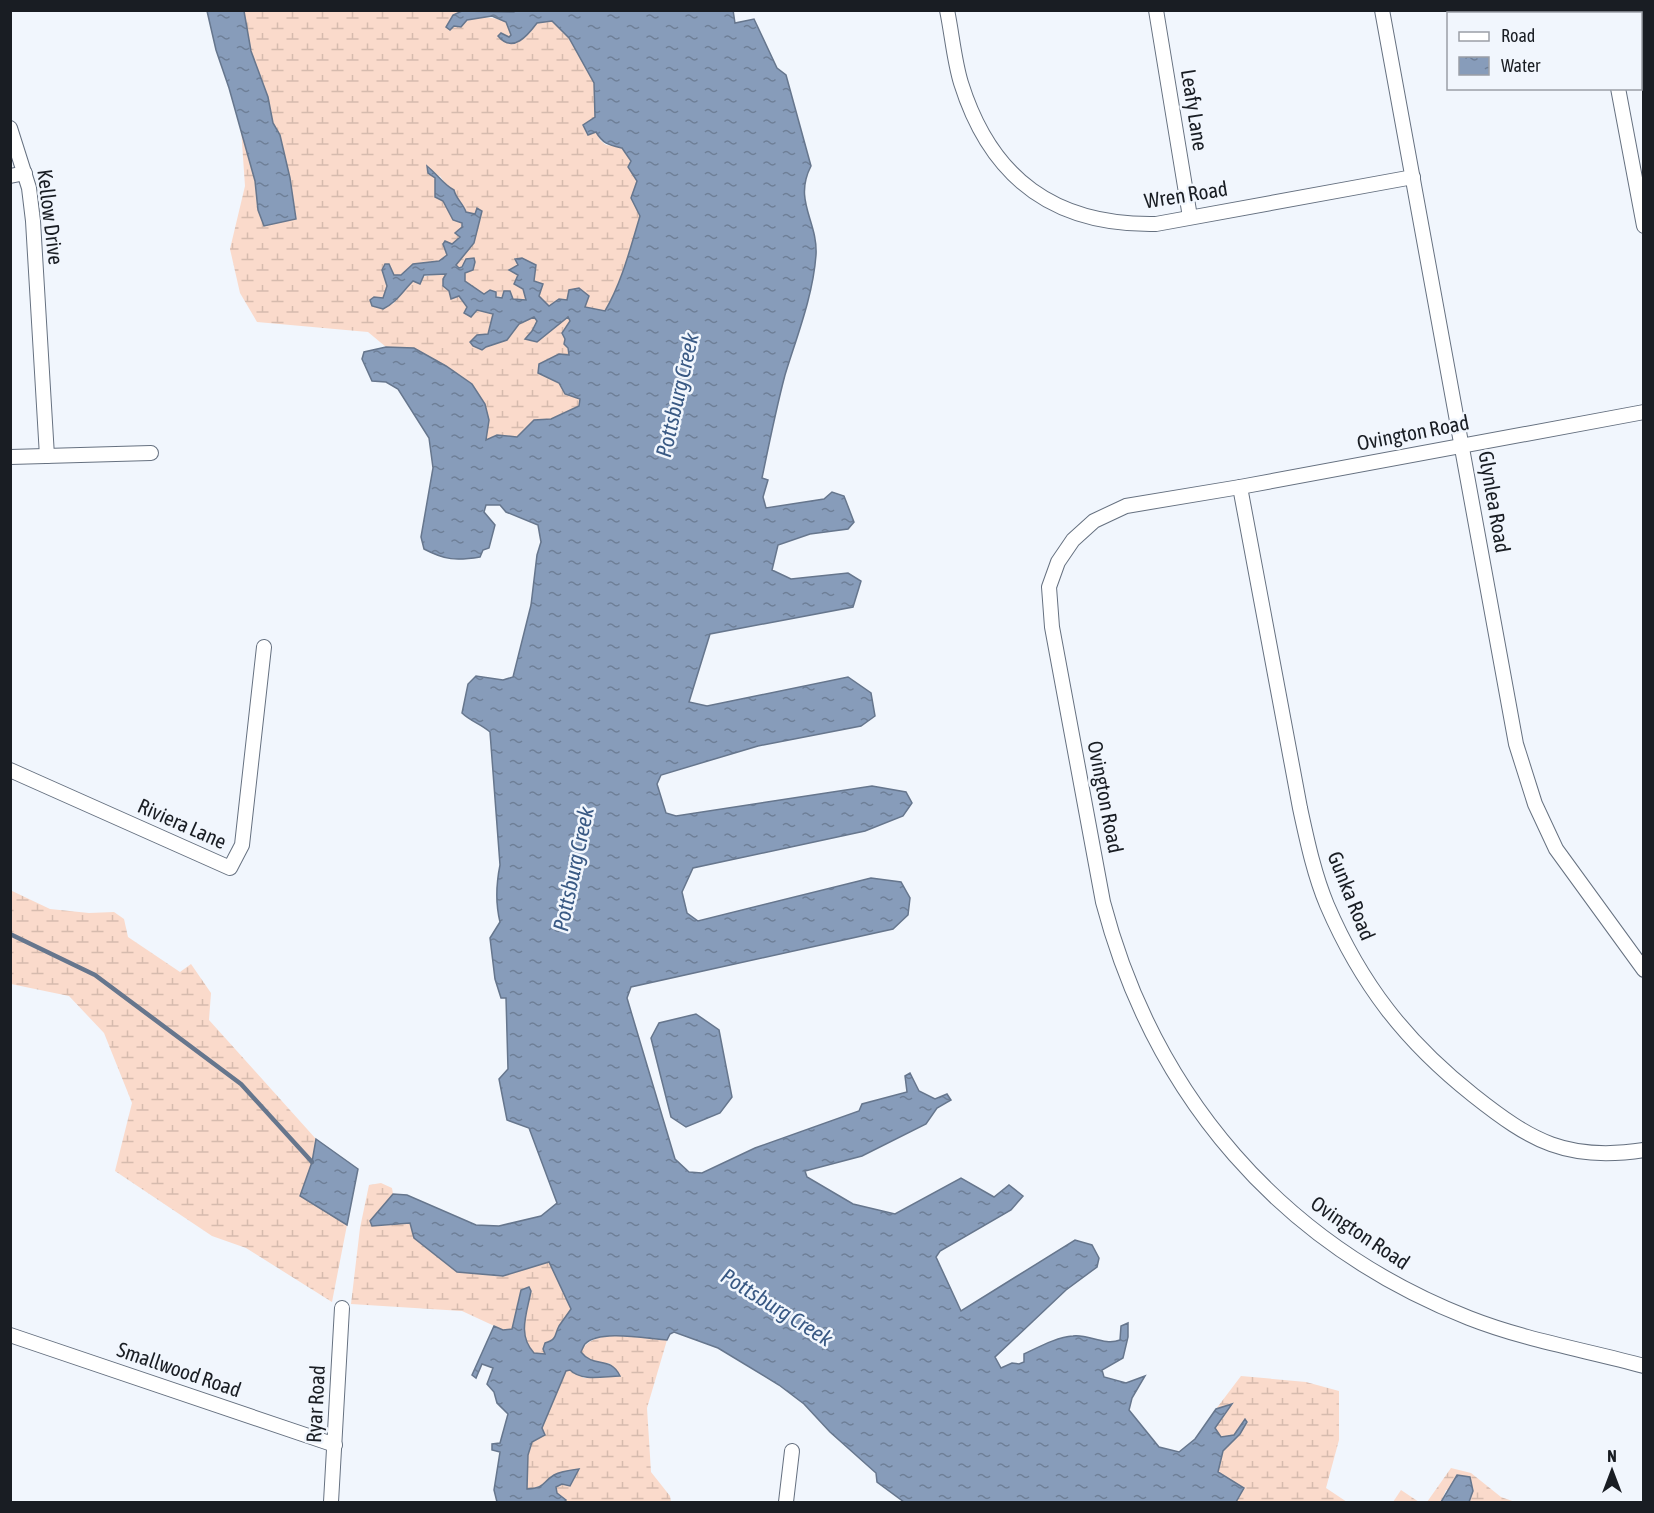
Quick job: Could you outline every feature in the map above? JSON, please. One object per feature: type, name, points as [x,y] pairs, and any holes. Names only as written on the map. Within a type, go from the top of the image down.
[{"type":"street","name":"Wren Road","points":[[947,10],[961,81],[975,120],[989,146],[1009,172],[1035,193],[1077,214],[1104,221],[1156,224],[1413,177]]},
{"type":"street","name":"Leafy Lane","points":[[1156,10],[1190,217]]},
{"type":"street","name":"Glynlea Road","points":[[1382,10],[1516,744],[1535,804],[1556,849],[1644,970]]},
{"type":"street","points":[[1618,90],[1644,226]]},
{"type":"street","name":"Kellow Drive","points":[[10,128],[25,173],[33,221],[47,456]]},
{"type":"street","points":[[10,176],[25,173]]},
{"type":"street","name":"Ovington Road","points":[[1644,412],[1126,506],[1094,521],[1073,540],[1058,562],[1049,587],[1052,627],[1103,902],[1113,942],[1153,1037],[1173,1073],[1212,1128],[1252,1176],[1319,1235],[1407,1290],[1470,1318],[1518,1334],[1644,1366]]},
{"type":"street","points":[[10,458],[152,453]]},
{"type":"street","name":"Gunka Road","points":[[1240,487],[1300,808],[1312,860],[1327,903],[1364,976],[1381,1003],[1427,1057],[1521,1131],[1538,1140],[1582,1152],[1622,1153],[1644,1150]]},
{"type":"street","name":"Riviera Lane","points":[[10,770],[230,868],[242,845],[264,647]]},
{"type":"street","name":"Ryar Road","points":[[331,1503],[342,1308]]},
{"type":"street","name":"Smallwood Road","points":[[10,1335],[334,1445]]},
{"type":"street","points":[[786,1503],[792,1451]]},
{"type":"green space","points":[[244,11],[462,11],[453,15],[446,28],[476,19],[497,19],[506,22],[511,34],[507,43],[513,43],[522,40],[537,23],[552,21],[569,38],[594,83],[595,117],[583,126],[596,132],[606,145],[622,147],[631,161],[628,167],[637,181],[631,198],[640,216],[621,276],[605,311],[585,307],[568,300],[549,306],[539,296],[534,281],[518,265],[518,275],[527,301],[484,294],[465,281],[463,267],[459,268],[456,265],[474,243],[482,211],[475,214],[466,212],[454,190],[447,186],[440,176],[435,178],[453,220],[462,223],[460,237],[452,244],[443,244],[447,255],[439,261],[413,264],[401,275],[394,275],[389,264],[382,270],[387,286],[383,298],[374,297],[370,301],[372,306],[393,304],[416,280],[422,277],[447,274],[443,286],[459,296],[467,307],[464,312],[477,310],[493,314],[488,334],[483,336],[486,347],[507,340],[519,323],[534,317],[537,321],[532,331],[568,317],[570,321],[565,339],[569,356],[559,383],[565,394],[580,399],[579,406],[551,419],[534,420],[517,437],[497,435],[486,440],[489,420],[485,404],[472,384],[414,348],[386,347],[368,332],[257,322],[240,293],[230,249],[245,186],[241,128],[255,181],[258,210],[280,135],[273,123],[268,97],[251,51]]},
{"type":"green space","points":[[10,890],[50,909],[89,913],[114,912],[124,919],[128,937],[180,972],[191,964],[211,993],[209,1020],[316,1139],[312,1162],[300,1196],[347,1225],[332,1302],[246,1248],[212,1236],[115,1171],[132,1103],[104,1033],[69,996],[11,984]]},
{"type":"green space","points":[[381,1183],[392,1188],[393,1194],[370,1221],[410,1223],[503,1276],[549,1262],[571,1309],[545,1354],[534,1353],[526,1339],[525,1324],[531,1291],[529,1287],[521,1290],[512,1329],[503,1330],[462,1311],[351,1304],[360,1228],[369,1185]]},
{"type":"green space","points":[[612,1335],[667,1340],[647,1408],[651,1472],[670,1496],[671,1502],[564,1502],[566,1500],[557,1493],[556,1487],[561,1484],[553,1475],[541,1485],[526,1489],[528,1455],[532,1442],[545,1435],[542,1428],[566,1371],[570,1370],[584,1378],[620,1376],[609,1363],[594,1361],[581,1352],[590,1342]]},
{"type":"green space","points":[[1241,1376],[1306,1382],[1339,1391],[1339,1440],[1326,1488],[1347,1502],[1236,1502],[1218,1472],[1223,1451],[1240,1434],[1245,1419],[1234,1435],[1221,1438],[1215,1428],[1231,1404],[1216,1409]]},
{"type":"green space","points":[[1451,1468],[1471,1473],[1501,1497],[1515,1502],[1469,1502],[1473,1491],[1446,1490],[1441,1502],[1427,1502]]},
{"type":"green space","points":[[1401,1490],[1419,1502],[1393,1502]]},
{"type":"water","name":"Pottsburg Creek","points":[[733,10],[735,23],[754,19],[777,68],[786,75],[811,166],[804,190],[816,243],[814,270],[808,301],[785,375],[776,414],[762,478],[768,480],[763,497],[766,508],[824,499],[832,492],[844,496],[854,522],[848,529],[810,534],[778,545],[772,570],[791,579],[848,573],[861,581],[853,607],[710,634],[689,702],[707,706],[848,677],[871,693],[875,716],[861,726],[758,746],[661,775],[657,784],[666,813],[676,816],[872,786],[906,792],[912,803],[903,816],[865,831],[693,868],[682,892],[687,913],[698,921],[871,878],[901,882],[910,898],[908,915],[893,929],[631,987],[627,998],[675,1159],[689,1172],[702,1173],[755,1148],[859,1111],[862,1104],[907,1092],[905,1076],[910,1073],[919,1091],[935,1099],[947,1094],[951,1100],[937,1108],[926,1124],[862,1156],[805,1171],[807,1177],[853,1204],[895,1214],[961,1178],[994,1197],[1009,1185],[1023,1196],[1011,1210],[940,1251],[936,1257],[961,1311],[1075,1240],[1092,1245],[1099,1258],[1097,1267],[1066,1290],[995,1357],[1001,1368],[1012,1363],[1024,1362],[1024,1354],[1061,1338],[1079,1336],[1108,1342],[1120,1340],[1121,1326],[1128,1323],[1128,1337],[1123,1358],[1102,1370],[1104,1377],[1126,1383],[1145,1376],[1132,1398],[1129,1410],[1159,1447],[1179,1452],[1195,1439],[1216,1409],[1232,1404],[1215,1428],[1221,1437],[1234,1435],[1245,1419],[1247,1422],[1240,1434],[1223,1451],[1218,1472],[1244,1488],[1236,1502],[904,1502],[877,1482],[876,1473],[830,1432],[804,1404],[779,1385],[718,1348],[674,1332],[667,1340],[613,1336],[592,1339],[585,1344],[581,1352],[586,1357],[612,1366],[620,1376],[587,1377],[570,1370],[566,1371],[542,1428],[545,1435],[532,1442],[528,1455],[527,1489],[540,1486],[557,1474],[579,1469],[570,1486],[562,1484],[556,1487],[557,1493],[566,1500],[564,1502],[497,1502],[494,1490],[500,1452],[492,1450],[492,1444],[500,1443],[508,1414],[497,1403],[494,1392],[487,1384],[493,1368],[482,1364],[476,1378],[472,1375],[494,1326],[503,1330],[512,1329],[521,1290],[529,1287],[531,1291],[525,1331],[526,1339],[534,1353],[545,1354],[543,1349],[545,1343],[554,1338],[571,1309],[549,1262],[503,1276],[457,1272],[414,1238],[410,1223],[372,1226],[370,1221],[393,1194],[407,1195],[476,1225],[499,1226],[541,1216],[557,1203],[529,1128],[507,1120],[499,1079],[508,1069],[506,998],[501,998],[495,979],[490,938],[500,922],[497,894],[500,865],[490,732],[462,713],[468,684],[476,676],[503,680],[513,677],[531,605],[537,555],[541,542],[538,525],[506,512],[500,505],[486,505],[484,512],[495,525],[489,548],[483,550],[480,557],[451,559],[424,549],[421,537],[433,468],[429,438],[398,389],[386,382],[372,381],[362,359],[364,352],[386,347],[414,348],[446,366],[472,384],[485,404],[489,420],[486,440],[497,435],[517,437],[534,420],[551,419],[579,406],[580,399],[565,394],[559,383],[538,373],[539,364],[559,354],[569,355],[562,333],[570,321],[568,317],[537,342],[525,339],[537,321],[534,317],[519,324],[507,340],[482,350],[470,342],[477,335],[488,334],[493,314],[477,310],[471,317],[464,313],[467,307],[459,296],[451,299],[449,291],[443,286],[446,274],[424,275],[420,284],[413,281],[396,300],[383,309],[372,306],[370,300],[374,297],[383,298],[387,286],[382,270],[385,264],[389,264],[394,275],[401,275],[413,264],[439,261],[447,255],[443,244],[445,241],[452,244],[460,237],[455,233],[462,227],[462,223],[453,220],[443,201],[435,197],[435,178],[428,173],[427,166],[454,190],[466,212],[475,214],[477,208],[482,211],[474,243],[456,265],[459,268],[462,267],[466,259],[474,258],[473,270],[465,273],[465,281],[484,294],[490,290],[496,292],[496,297],[502,298],[504,291],[510,291],[513,299],[526,300],[523,289],[514,284],[518,275],[509,270],[518,265],[515,259],[522,258],[536,265],[534,281],[543,284],[539,296],[549,306],[559,299],[567,300],[569,290],[579,288],[589,296],[585,307],[605,311],[621,277],[640,216],[631,198],[637,181],[628,167],[631,161],[622,148],[607,143],[596,132],[588,135],[583,125],[595,117],[594,83],[569,38],[552,21],[537,23],[525,37],[515,43],[504,41],[498,36],[501,33],[509,37],[511,35],[506,22],[492,16],[467,20],[461,27],[454,26],[450,30],[446,27],[453,15],[462,11]]},
{"type":"water","points":[[207,11],[244,11],[251,51],[268,97],[273,123],[280,135],[296,219],[264,226],[258,210],[255,181],[216,50]]},
{"type":"water","points":[[696,1014],[719,1030],[732,1097],[720,1113],[686,1127],[671,1117],[651,1038],[659,1023]]},
{"type":"water","points":[[316,1139],[358,1169],[347,1225],[300,1196],[312,1162]]},
{"type":"water","points":[[1457,1475],[1470,1477],[1473,1491],[1469,1502],[1441,1502]]},
{"type":"waterway","points":[[10,934],[95,975],[241,1084],[312,1162]]}]
